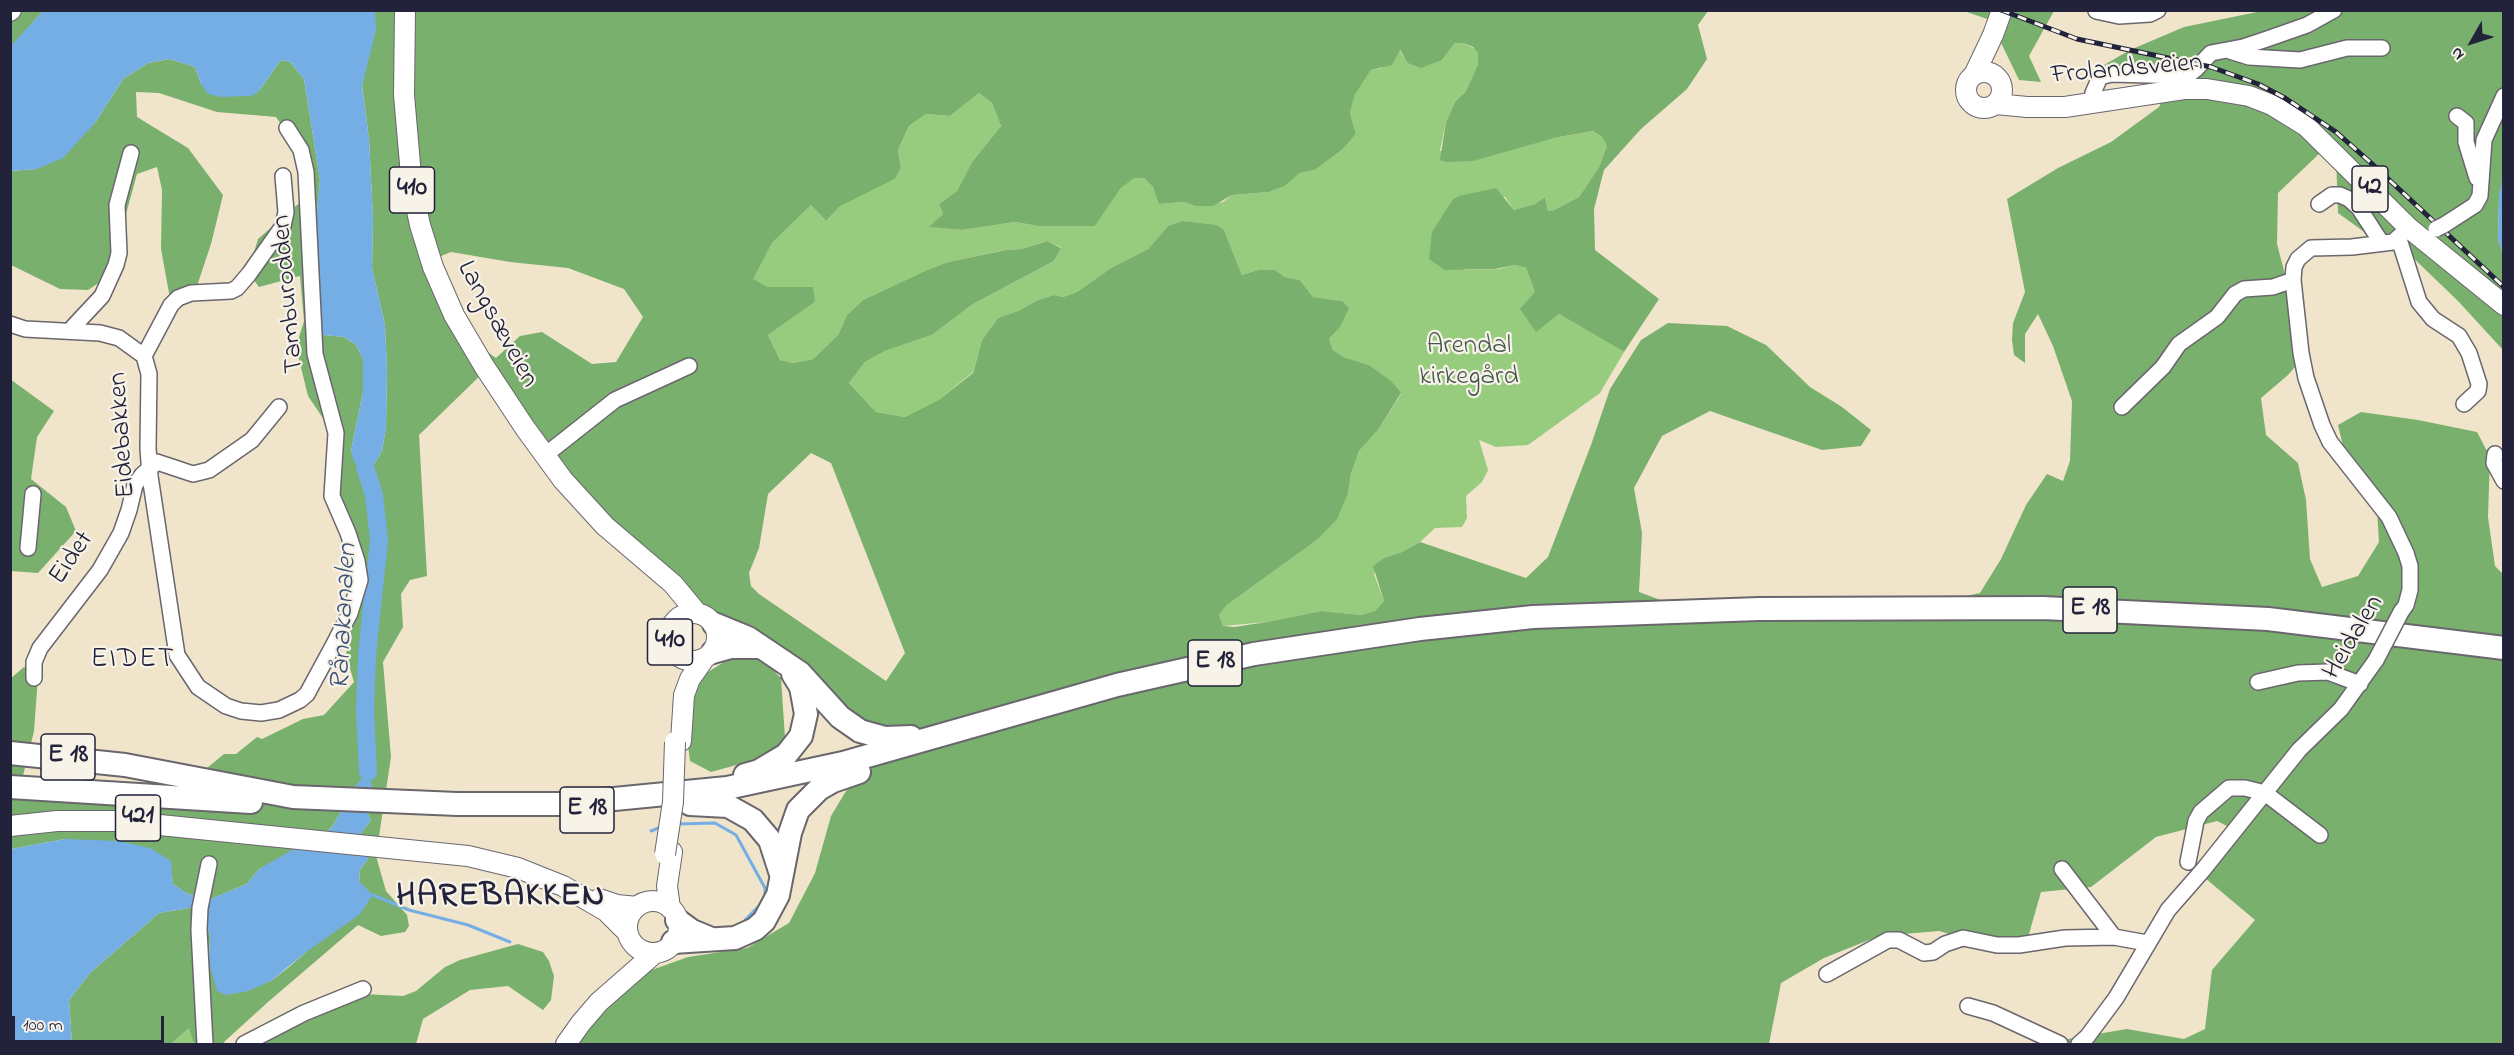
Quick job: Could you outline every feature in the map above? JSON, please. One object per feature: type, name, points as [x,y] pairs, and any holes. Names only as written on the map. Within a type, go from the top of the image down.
[{"type":"highway","name":"E 18","points":[[652,801],[798,774],[911,745],[1117,685],[1254,654],[1420,629],[1533,617],[1759,609],[2043,608],[2268,619],[2504,648]]},
{"type":"highway","name":"E 18","points":[[706,619],[748,638],[800,673],[840,717],[860,731],[872,735],[900,738],[989,721]]},
{"type":"highway","name":"E 18","points":[[669,931],[692,931],[716,940],[745,934],[764,921],[775,904],[793,821],[808,799],[833,781],[913,755],[1120,695],[1246,667],[1421,639],[1531,629],[1759,623],[2101,620],[2165,622],[2268,631],[2423,646],[2504,657]]},
{"type":"highway","points":[[708,655],[731,647],[759,646]]},
{"type":"highway","name":"E 18","points":[[652,801],[759,771],[786,755],[801,736],[806,714],[801,687],[788,665]]},
{"type":"highway","name":"E 18","points":[[10,753],[87,759],[177,774],[275,795],[324,802]]},
{"type":"highway","name":"E 18","points":[[10,787],[562,812],[769,787],[913,755]]},
{"type":"highway","name":"E 18","points":[[652,801],[708,803],[728,806],[741,812],[753,820],[770,840],[781,875]]},
{"type":"main road","name":"Langsæveien","points":[[405,10],[404,95],[412,187],[433,267],[454,315],[480,360],[544,456],[586,507],[660,575],[673,584],[706,619]]},
{"type":"main road","name":"42","points":[[1993,35],[1998,80],[2002,94],[1996,104],[1982,108],[1970,102],[1966,87],[1993,35],[2001,10]]},
{"type":"main road","points":[[1974,75],[1986,72],[1998,80]]},
{"type":"main road","name":"Frolandsveien","points":[[1998,80],[2038,106]]},
{"type":"main road","name":"Frolandsveien","points":[[1996,104],[2065,107],[2184,89],[2207,89],[2249,96],[2272,105],[2306,126],[2504,305]]},
{"type":"main road","name":"Langsæveien","points":[[660,575],[668,595],[674,622]]},
{"type":"main road","name":"410","points":[[669,931],[668,853],[684,695],[690,679],[708,655],[718,638],[706,619],[684,614],[674,622],[669,639],[674,651],[678,656],[691,661],[708,655]]},
{"type":"main road","name":"410","points":[[678,656],[678,742]]},
{"type":"main road","name":"421","points":[[10,821],[70,815],[102,816],[474,852],[508,859],[543,871],[603,900],[626,907],[642,904]]},
{"type":"main road","name":"421","points":[[10,826],[84,820],[264,833]]},
{"type":"main road","name":"421","points":[[428,849],[495,861],[541,876],[594,902],[613,916],[629,936]]},
{"type":"main road","name":"410","points":[[629,936],[627,921],[656,887],[668,853]]},
{"type":"main road","points":[[642,904],[658,902],[669,931]]},
{"type":"main road","points":[[629,936],[642,950],[669,931]]},
{"type":"main road","points":[[566,1044],[590,1011],[669,931]]},
{"type":"main road","points":[[616,987],[629,961],[629,936]]},
{"type":"street","points":[[2102,12],[2119,16],[2150,14],[2158,10]]},
{"type":"street","points":[[2092,104],[2093,93],[2100,77],[2111,74],[2187,75],[2211,53],[2243,47],[2307,25],[2334,10]]},
{"type":"street","points":[[2227,50],[2249,57],[2300,60],[2347,48],[2382,48]]},
{"type":"street","points":[[2422,232],[2475,205],[2481,190],[2484,140],[2504,96]]},
{"type":"street","points":[[2457,116],[2466,123],[2466,142],[2481,190]]},
{"type":"street","name":"Tamburodden","points":[[174,650],[191,679],[213,700],[240,711],[261,713],[279,710],[307,694],[350,613],[360,580],[348,533],[332,496],[336,433],[315,354],[306,172],[301,150],[287,128]]},
{"type":"street","points":[[73,331],[73,327],[102,297],[116,265],[118,253],[117,204],[131,153]]},
{"type":"street","name":"Tamburodden","points":[[144,356],[177,298],[191,293],[231,291],[237,288],[249,274],[283,226],[286,212],[283,176]]},
{"type":"street","points":[[2319,204],[2332,195],[2340,195],[2349,199],[2359,208],[2380,242]]},
{"type":"street","name":"Heidalen","points":[[2079,1044],[2111,1004],[2168,910],[2299,750],[2341,709],[2360,684],[2406,605],[2410,590],[2410,566],[2390,517],[2330,442],[2322,425],[2306,378],[2301,353],[2293,280],[2294,267],[2298,259],[2311,248],[2352,247],[2422,232]]},
{"type":"street","name":"Frolandsveien","points":[[2422,232],[2419,302],[2433,319],[2459,336],[2469,352],[2479,384],[2478,391],[2464,404]]},
{"type":"street","points":[[2122,407],[2163,367],[2179,344],[2217,317],[2235,294],[2244,289],[2273,287],[2293,280]]},
{"type":"street","name":"Eidebakken","points":[[10,324],[25,329],[100,333],[119,338],[144,356],[149,374],[148,448],[154,464],[174,650]]},
{"type":"street","points":[[544,456],[615,400],[689,366]]},
{"type":"street","points":[[154,464],[193,474],[209,470],[252,440],[279,407]]},
{"type":"street","points":[[2494,454],[2494,463],[2504,481]]},
{"type":"street","name":"Eidet","points":[[34,678],[34,662],[40,648],[100,570],[121,533],[135,484],[154,464]]},
{"type":"street","points":[[28,548],[33,494]]},
{"type":"street","points":[[2258,682],[2298,673],[2328,672],[2342,675],[2360,684]]},
{"type":"street","points":[[2188,862],[2196,821],[2201,812],[2218,795],[2235,787],[2265,793],[2320,835]]},
{"type":"street","points":[[205,1044],[199,930],[201,902],[209,864]]},
{"type":"street","points":[[2062,869],[2114,937]]},
{"type":"street","points":[[1827,974],[1888,940],[1899,940],[1924,953],[1934,952],[1945,944],[1963,938],[2008,945],[2065,938],[2114,937],[2147,943]]},
{"type":"street","points":[[244,1044],[304,1013],[363,989]]},
{"type":"street","points":[[1968,1006],[1993,1013],[2047,1042]]},
{"type":"green space","points":[[11,11],[43,11],[11,47]]},
{"type":"green space","points":[[375,11],[1708,11],[1698,25],[1707,59],[1687,89],[1641,129],[1604,170],[1594,209],[1595,250],[1659,299],[1624,352],[1559,314],[1536,332],[1520,309],[1535,292],[1526,268],[1515,265],[1495,269],[1445,270],[1429,259],[1432,232],[1453,199],[1496,188],[1514,210],[1535,204],[1545,197],[1548,211],[1554,210],[1579,197],[1599,167],[1607,146],[1602,137],[1593,131],[1554,138],[1473,161],[1440,160],[1446,122],[1455,102],[1466,91],[1478,64],[1478,53],[1473,47],[1464,43],[1455,43],[1442,60],[1421,68],[1408,63],[1400,50],[1392,65],[1371,70],[1355,94],[1350,113],[1356,134],[1343,149],[1315,170],[1300,173],[1285,186],[1269,192],[1232,195],[1213,206],[1195,206],[1184,202],[1159,204],[1153,187],[1144,178],[1134,178],[1121,188],[1095,226],[1038,226],[1015,222],[962,230],[929,227],[943,214],[939,204],[957,191],[972,162],[1001,126],[992,103],[979,93],[950,116],[926,114],[909,126],[898,150],[901,168],[895,179],[839,207],[826,221],[811,205],[772,243],[753,279],[768,287],[813,287],[815,302],[768,335],[780,360],[793,363],[813,359],[838,335],[847,315],[863,300],[927,270],[948,262],[1022,249],[1047,241],[1061,248],[1054,261],[973,304],[932,335],[885,351],[865,362],[849,383],[876,412],[905,417],[940,399],[973,373],[982,340],[998,318],[1018,311],[1038,300],[1054,295],[1063,297],[1077,292],[1111,268],[1148,249],[1168,226],[1182,221],[1216,225],[1224,230],[1242,275],[1258,270],[1275,270],[1285,277],[1300,280],[1313,297],[1342,301],[1349,308],[1340,327],[1329,339],[1333,350],[1344,357],[1369,365],[1392,382],[1401,393],[1378,430],[1359,451],[1351,474],[1348,493],[1337,519],[1317,540],[1227,605],[1219,615],[1223,626],[1234,627],[1321,611],[1361,615],[1375,611],[1384,601],[1373,566],[1384,558],[1402,552],[1420,542],[1526,578],[1548,557],[1610,389],[1641,340],[1668,323],[1727,326],[1766,345],[1810,387],[1842,407],[1871,430],[1861,446],[1822,450],[1710,411],[1662,436],[1634,488],[1642,533],[1639,592],[1687,610],[1923,605],[1980,593],[2001,559],[2026,505],[2047,474],[2063,481],[2070,461],[2072,401],[2053,346],[2038,314],[2025,334],[2025,363],[2014,355],[2013,323],[2025,292],[2007,199],[2058,168],[2111,142],[2159,107],[2169,87],[2152,70],[2096,73],[2085,76],[2130,50],[2184,27],[2262,11],[2503,11],[2504,173],[2499,197],[2498,239],[2503,254],[2503,350],[2458,301],[2406,251],[2374,239],[2338,213],[2336,156],[2321,152],[2278,193],[2277,244],[2292,301],[2301,360],[2288,375],[2261,398],[2266,435],[2298,463],[2306,500],[2310,559],[2322,587],[2358,576],[2379,542],[2377,510],[2346,459],[2338,425],[2361,412],[2418,420],[2477,432],[2490,457],[2488,517],[2495,566],[2504,575],[2503,1044],[2054,1044],[2068,1039],[2127,1029],[2184,1039],[2205,1029],[2212,970],[2255,920],[2205,878],[2233,829],[2217,821],[2156,837],[2091,887],[2041,892],[2027,941],[1995,947],[1939,931],[1879,936],[1824,958],[1781,983],[1769,1044],[578,1044],[592,1022],[632,977],[688,957],[747,948],[789,923],[815,873],[831,816],[846,791],[891,752],[848,717],[782,646],[735,629],[692,603],[581,487],[487,369],[419,435],[427,576],[410,580],[401,594],[403,627],[383,662],[391,757],[376,856],[386,891],[407,915],[409,926],[405,932],[381,936],[358,925],[268,1002],[224,1042],[225,1044],[194,1044],[189,1028],[171,1044],[72,1044],[69,1000],[90,973],[159,913],[195,907],[205,910],[210,938],[209,962],[271,981],[289,967],[306,952],[359,882],[360,870],[368,859],[361,833],[371,820],[368,814],[372,786],[357,784],[332,827],[314,844],[259,869],[247,884],[208,900],[186,893],[173,884],[170,861],[65,839],[11,849],[10,679],[24,667],[38,677],[34,731],[20,788],[137,786],[201,773],[224,754],[236,754],[257,737],[262,739],[303,719],[324,715],[354,682],[346,655],[353,614],[353,553],[330,497],[337,439],[308,396],[296,347],[304,321],[300,276],[259,287],[248,272],[258,239],[304,199],[301,153],[276,117],[217,112],[159,93],[136,92],[137,117],[188,148],[223,195],[211,244],[192,301],[171,304],[161,249],[162,190],[157,167],[137,174],[109,276],[88,290],[60,289],[11,265],[11,171],[37,169],[95,123],[123,79],[148,63],[169,59],[195,67],[201,84],[259,91],[281,60],[290,62],[304,79],[320,180],[314,240],[323,335],[344,337],[356,345],[363,359],[363,392],[351,451],[365,467],[375,463],[382,451],[386,428],[385,325],[372,268],[373,219],[369,139],[362,85],[375,30]],"holes":[[[451,252],[510,262],[568,268],[624,289],[643,317],[616,362],[592,364],[542,332],[520,336],[496,358],[474,343],[429,261]],[[811,453],[831,463],[905,653],[886,681],[759,594],[751,586],[749,573],[759,548],[768,494]]]},
{"type":"green space","points":[[1964,11],[2054,11],[2029,56],[2041,82],[2019,80],[1990,20]]},
{"type":"green space","name":"Arendal kirkegård","points":[[1455,43],[1464,43],[1475,49],[1478,53],[1478,64],[1466,91],[1455,102],[1446,122],[1440,151],[1554,138],[1593,131],[1602,137],[1607,146],[1599,167],[1579,197],[1554,210],[1548,211],[1545,197],[1535,204],[1514,210],[1505,197],[1459,196],[1453,199],[1443,217],[1464,270],[1499,269],[1515,265],[1526,268],[1535,292],[1536,331],[1559,314],[1624,352],[1600,393],[1528,445],[1496,447],[1479,440],[1488,470],[1482,482],[1466,496],[1467,518],[1462,527],[1435,528],[1420,542],[1402,552],[1384,558],[1374,574],[1384,601],[1375,611],[1361,615],[1321,611],[1267,622],[1223,626],[1219,615],[1227,605],[1317,540],[1348,493],[1351,474],[1359,451],[1378,430],[1401,394],[1369,365],[1344,357],[1333,350],[1329,339],[1340,327],[1342,301],[1313,297],[1300,280],[1285,277],[1275,270],[1258,270],[1242,275],[1224,230],[1182,221],[1168,226],[1148,249],[1111,268],[1077,292],[1063,297],[1054,295],[1038,300],[1018,311],[998,318],[982,340],[973,372],[940,399],[905,417],[876,412],[849,383],[865,362],[885,351],[932,335],[973,304],[1054,261],[1061,247],[1046,241],[1022,249],[1005,250],[948,262],[927,270],[863,300],[847,315],[838,335],[813,359],[793,363],[780,360],[768,335],[815,302],[797,288],[768,287],[752,279],[772,243],[811,205],[826,221],[839,207],[895,179],[901,168],[898,150],[909,126],[926,114],[950,116],[979,93],[992,103],[1001,126],[972,162],[957,191],[939,204],[943,214],[930,227],[962,230],[1015,222],[1038,226],[1095,226],[1121,188],[1134,177],[1144,178],[1153,187],[1160,204],[1184,202],[1195,206],[1223,202],[1232,195],[1269,192],[1285,186],[1300,173],[1315,170],[1343,149],[1356,134],[1350,113],[1355,93],[1371,70],[1382,68],[1399,50],[1405,58],[1442,60]]},
{"type":"green space","points":[[10,379],[54,411],[37,437],[31,479],[66,507],[76,531],[38,573],[11,571]]},
{"type":"green space","points":[[737,654],[763,660],[781,678],[785,738],[769,756],[711,772],[690,761],[686,730],[695,680]]},
{"type":"green space","points":[[518,944],[543,952],[549,961],[554,976],[551,1000],[543,1010],[508,986],[470,990],[423,1019],[416,1044],[243,1044],[363,994],[403,996],[416,991],[445,967],[460,960]]},
{"type":"green space","points":[[190,1027],[194,1044],[171,1044]]},
{"type":"water","points":[[43,11],[375,11],[376,30],[362,86],[369,139],[373,219],[372,268],[385,325],[387,370],[386,428],[382,451],[375,463],[362,469],[354,462],[351,451],[363,392],[363,359],[356,345],[344,337],[323,335],[316,327],[314,240],[320,180],[304,79],[290,62],[281,60],[259,91],[251,96],[221,97],[208,94],[201,84],[195,67],[169,59],[148,63],[123,79],[95,123],[63,158],[37,169],[11,171],[10,47]]},
{"type":"water","points":[[2503,173],[2503,254],[2498,239],[2499,197]]},
{"type":"water","points":[[368,772],[372,786],[368,814],[371,820],[361,833],[369,852],[368,859],[360,870],[359,881],[373,895],[359,915],[306,952],[271,981],[248,991],[226,995],[217,991],[209,962],[210,938],[205,911],[195,907],[159,913],[90,973],[69,1000],[72,1044],[11,1044],[11,849],[65,839],[118,841],[150,848],[171,861],[173,884],[186,893],[208,900],[247,884],[259,869],[292,850],[314,844],[332,827],[357,784]]},
{"type":"waterway","name":"Rånakanalen","points":[[365,467],[374,495],[379,540],[367,655],[365,711],[368,772]]},
{"type":"waterway","points":[[677,824],[715,823],[736,835],[765,888],[765,895],[760,905],[745,920]]},
{"type":"waterway","points":[[651,831],[661,827]]},
{"type":"waterway","points":[[373,895],[409,910],[468,925],[510,942]]},
{"type":"railway","points":[[2001,10],[2077,39],[2211,67],[2258,84],[2285,98],[2336,132],[2504,287]]},
{"type":"district","name":"EIDET","points":[[133,661]]},
{"type":"district","name":"HAREBAKKEN","points":[[501,899]]}]
